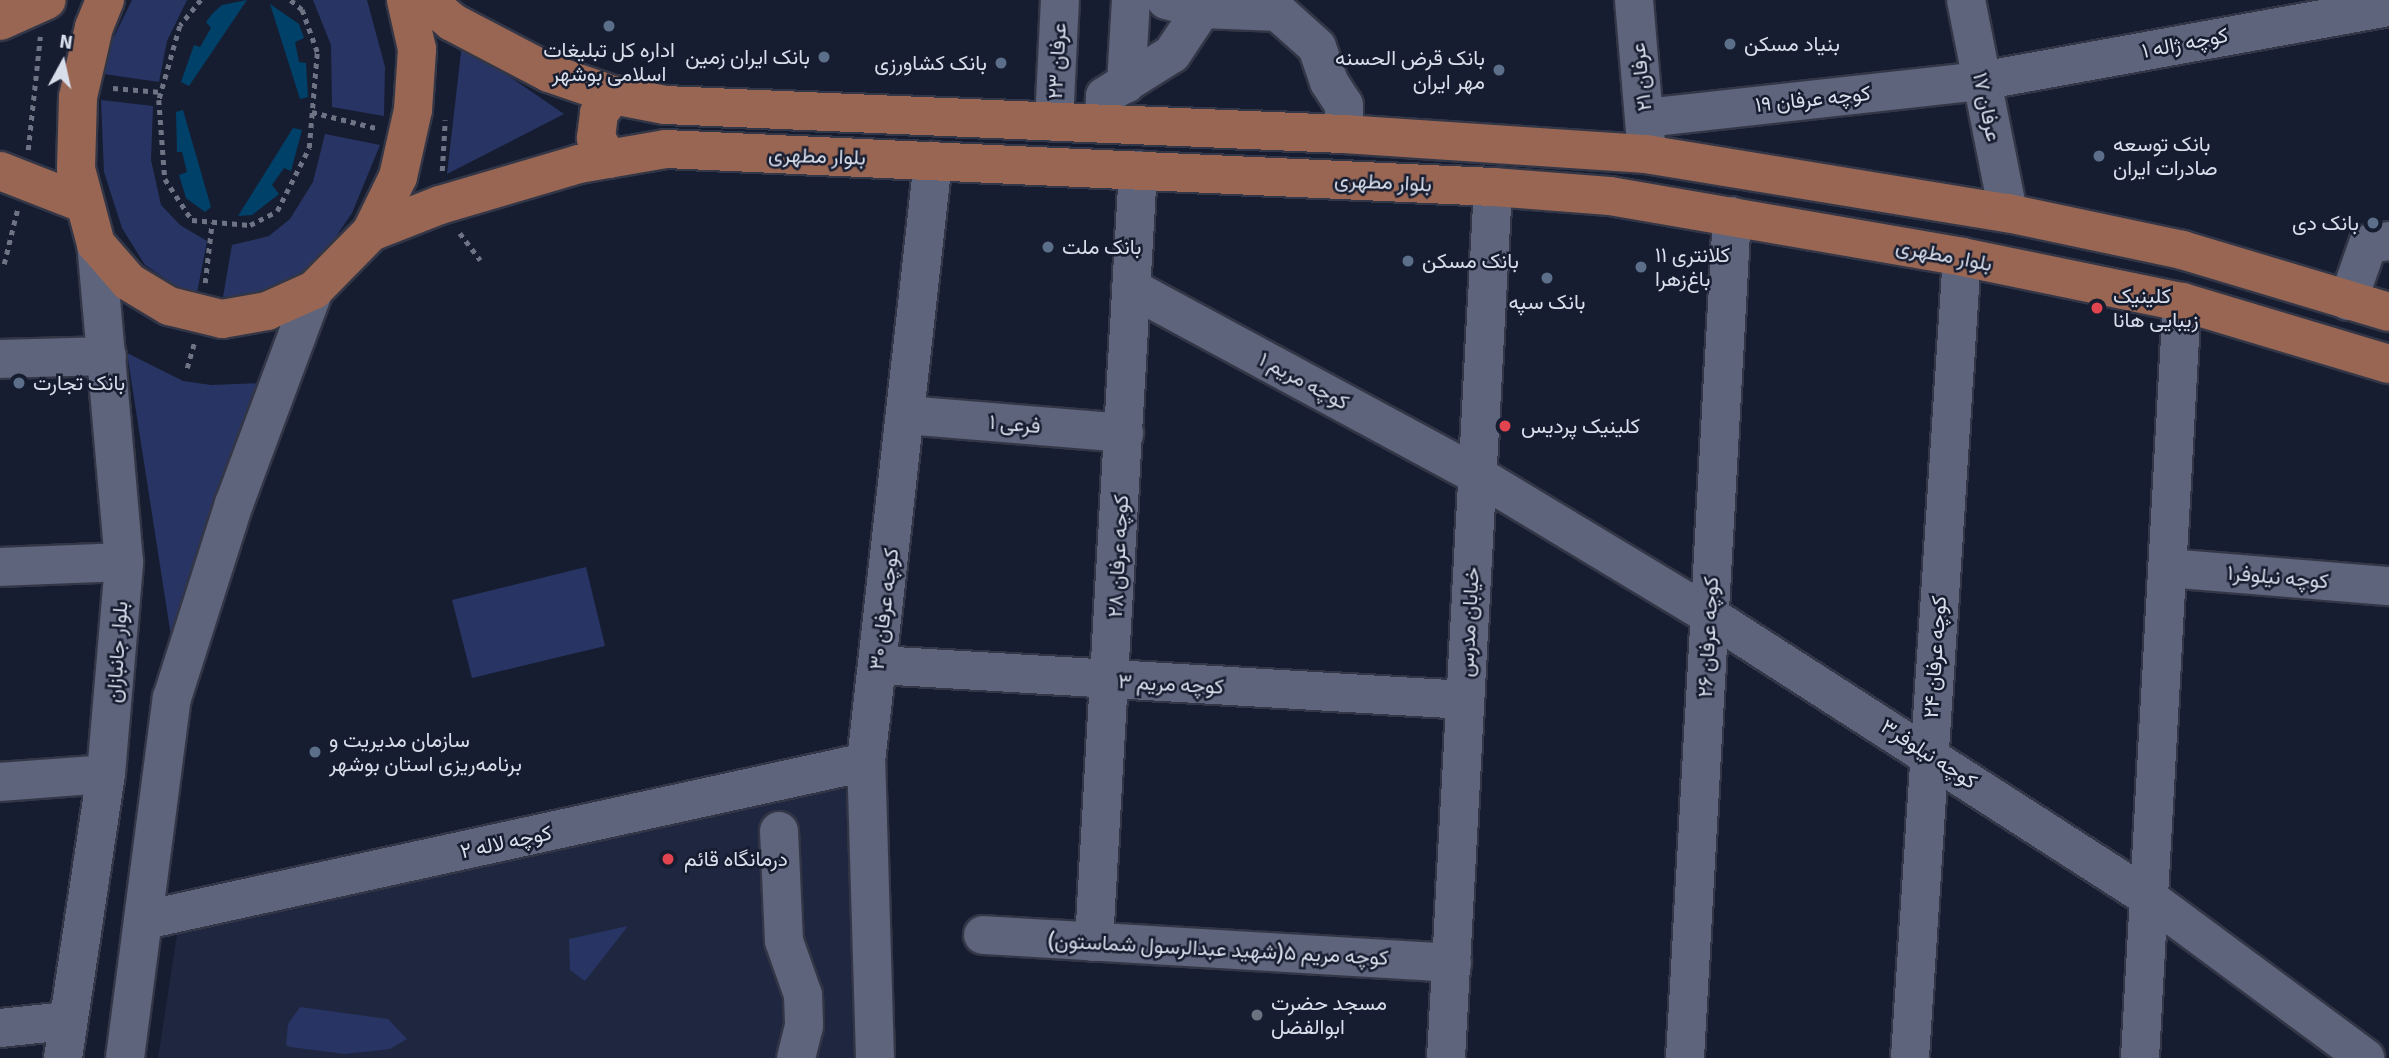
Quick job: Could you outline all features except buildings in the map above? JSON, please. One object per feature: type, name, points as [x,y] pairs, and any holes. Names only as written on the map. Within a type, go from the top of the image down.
[{"type":"main road","points":[[105,0],[94,27],[78,97],[76,169],[82,203],[96,244],[139,288],[169,306],[222,319],[267,311],[314,290],[371,233],[398,177],[413,110],[417,49],[406,0]]},
{"type":"main road","name":"بلوار مطهری","points":[[426,0],[452,22],[549,74],[613,95],[665,106],[1344,134],[1646,136],[2182,250],[2389,312]]},
{"type":"main road","points":[[0,21],[46,1]]},
{"type":"main road","points":[[609,159],[596,138],[600,113],[613,95]]},
{"type":"main road","name":"بلوار مطهری","points":[[371,233],[440,205],[609,159],[666,149],[1493,187],[1610,196],[1962,257],[2182,302],[2389,364]]},
{"type":"main road","points":[[12,176],[82,203]]},
{"type":"street","name":"عرفان ۲۳","points":[[1054,122],[1060,0]]},
{"type":"street","points":[[1126,84],[1131,0]]},
{"type":"street","points":[[1166,0],[1202,9],[1278,12],[1298,26],[1317,47],[1329,82],[1344,105],[1344,134]]},
{"type":"street","name":"عرفان ۲۱","points":[[1634,0],[1646,136]]},
{"type":"street","name":"عرفان ۱۷","points":[[1966,0],[2008,213]]},
{"type":"street","name":"کوچه ژاله ۱","points":[[1981,81],[2337,7],[2389,7]]},
{"type":"street","points":[[1104,124],[1105,96],[1172,54],[1202,9]]},
{"type":"street","name":"کوچه عرفان ۱۹","points":[[1646,136],[1981,81]]},
{"type":"street","name":"کوچه عرفان ۳۰","points":[[875,1058],[866,762],[933,161]]},
{"type":"street","name":"کوچه عرفان ۲۸","points":[[1094,942],[1112,680],[1138,170]]},
{"type":"street","name":"خیابان مدرس","points":[[1446,1058],[1493,187]]},
{"type":"street","name":"کوچه عرفان ۲۶","points":[[1685,1058],[1732,216]]},
{"type":"street","points":[[2348,301],[2368,244],[2389,241]]},
{"type":"street","name":"بلوار جانبازان","points":[[63,1058],[106,775],[116,690],[124,562],[96,244]]},
{"type":"street","name":"کوچه عرفان ۲۴","points":[[1910,1058],[1962,257]]},
{"type":"street","name":"کوچه مریم ۱","points":[[1131,288],[1477,475]]},
{"type":"street","points":[[125,1058],[172,698],[234,504],[314,290]]},
{"type":"street","points":[[2140,1058],[2182,302]]},
{"type":"street","points":[[0,359],[107,356]]},
{"type":"street","name":"فرعی ۱","points":[[906,415],[1124,433]]},
{"type":"street","name":"کوچه نیلوفر۳","points":[[1477,475],[1709,615],[1928,753],[2150,898],[2365,1058]]},
{"type":"street","points":[[0,567],[124,562]]},
{"type":"street","name":"کوچه نیلوفر۱","points":[[2168,568],[2389,586]]},
{"type":"street","name":"کوچه مریم ۳","points":[[878,665],[1465,700]]},
{"type":"street","points":[[116,690],[136,680],[157,684],[172,698]]},
{"type":"street","name":"کوچه لاله ۲","points":[[145,920],[866,762]]},
{"type":"street","points":[[0,782],[106,775]]},
{"type":"street","points":[[779,831],[784,941],[803,995],[804,1026],[796,1058]]},
{"type":"street","name":"کوچه مریم ۵(شهید عبدالرسول شماستون)","points":[[984,935],[1452,963]]},
{"type":"street","points":[[0,1028],[68,1021]]},
{"type":"path","points":[[201,0],[180,26],[159,100],[165,179],[192,220],[250,225],[277,211],[309,148],[317,52],[302,10],[290,0]]},
{"type":"path","points":[[4,264],[12,176],[46,1]]},
{"type":"path","points":[[446,114],[440,205],[480,260]]},
{"type":"shaded area","points":[[132,0],[187,0],[167,41],[159,82],[104,74],[113,39]]},
{"type":"shaded area","points":[[247,0],[189,86],[181,82],[194,45],[200,47],[211,28],[206,22],[212,14],[222,5]]},
{"type":"shaded area","points":[[313,0],[367,0],[385,67],[384,116],[332,107],[331,45]]},
{"type":"shaded area","points":[[270,4],[299,24],[304,38],[295,42],[299,62],[306,63],[308,97],[300,99]]},
{"type":"shaded area","points":[[462,44],[564,114],[447,174]]},
{"type":"shaded area","points":[[101,100],[153,106],[151,160],[161,205],[180,225],[207,241],[197,293],[175,285],[145,265],[122,228],[104,172]]},
{"type":"shaded area","points":[[183,110],[211,207],[205,212],[186,198],[179,175],[187,172],[182,152],[177,152],[176,112]]},
{"type":"shaded area","points":[[293,128],[302,130],[291,171],[284,168],[272,185],[279,194],[252,215],[238,216]]},
{"type":"shaded area","points":[[325,134],[380,145],[352,213],[331,244],[296,277],[265,292],[223,297],[232,245],[269,236],[290,219],[313,182]]},
{"type":"shaded area","points":[[127,353],[183,381],[211,385],[265,383],[171,636]]},
{"type":"shaded area","points":[[586,567],[605,646],[472,678],[452,600]]},
{"type":"shaded area","name":"درمانگاه قائم","points":[[814,786],[848,790],[861,1058],[158,1058],[178,928]]},
{"type":"shaded area","points":[[628,926],[585,981],[570,970],[569,939]]},
{"type":"shaded area","points":[[300,1007],[388,1019],[407,1039],[390,1049],[345,1054],[290,1047],[286,1045],[288,1024]]},
{"type":"place","name":"اداره کل تبلیغات اسلامی بوشهر","points":[[609,26]]},
{"type":"place","name":"بنیاد مسکن","points":[[1730,44]]},
{"type":"place","name":"بانک ایران زمین","points":[[824,57]]},
{"type":"place","name":"بانک کشاورزی","points":[[1001,63]]},
{"type":"place","name":"بانک قرض الحسنه مهر ایران","points":[[1499,70]]},
{"type":"place","name":"بانک توسعه صادرات ایران","points":[[2099,156]]},
{"type":"place","name":"بانک دی","points":[[2373,223]]},
{"type":"place","name":"بانک ملت","points":[[1048,247]]},
{"type":"place","name":"بانک مسکن","points":[[1408,261]]},
{"type":"place","name":"کلانتری ۱۱ باغ‌زهرا","points":[[1641,267]]},
{"type":"place","name":"بانک سپه","points":[[1547,278]]},
{"type":"place","name":"کلینیک زیبایی هانا","points":[[2097,308]]},
{"type":"place","name":"بانک تجارت","points":[[19,383]]},
{"type":"place","name":"کلینیک پردیس","points":[[1505,426]]},
{"type":"place","name":"سازمان مدیریت و برنامه‌ریزی استان بوشهر","points":[[315,752]]},
{"type":"place","name":"درمانگاه قائم","points":[[668,859]]},
{"type":"place","name":"مسجد حضرت ابوالفضل","points":[[1257,1015]]}]
